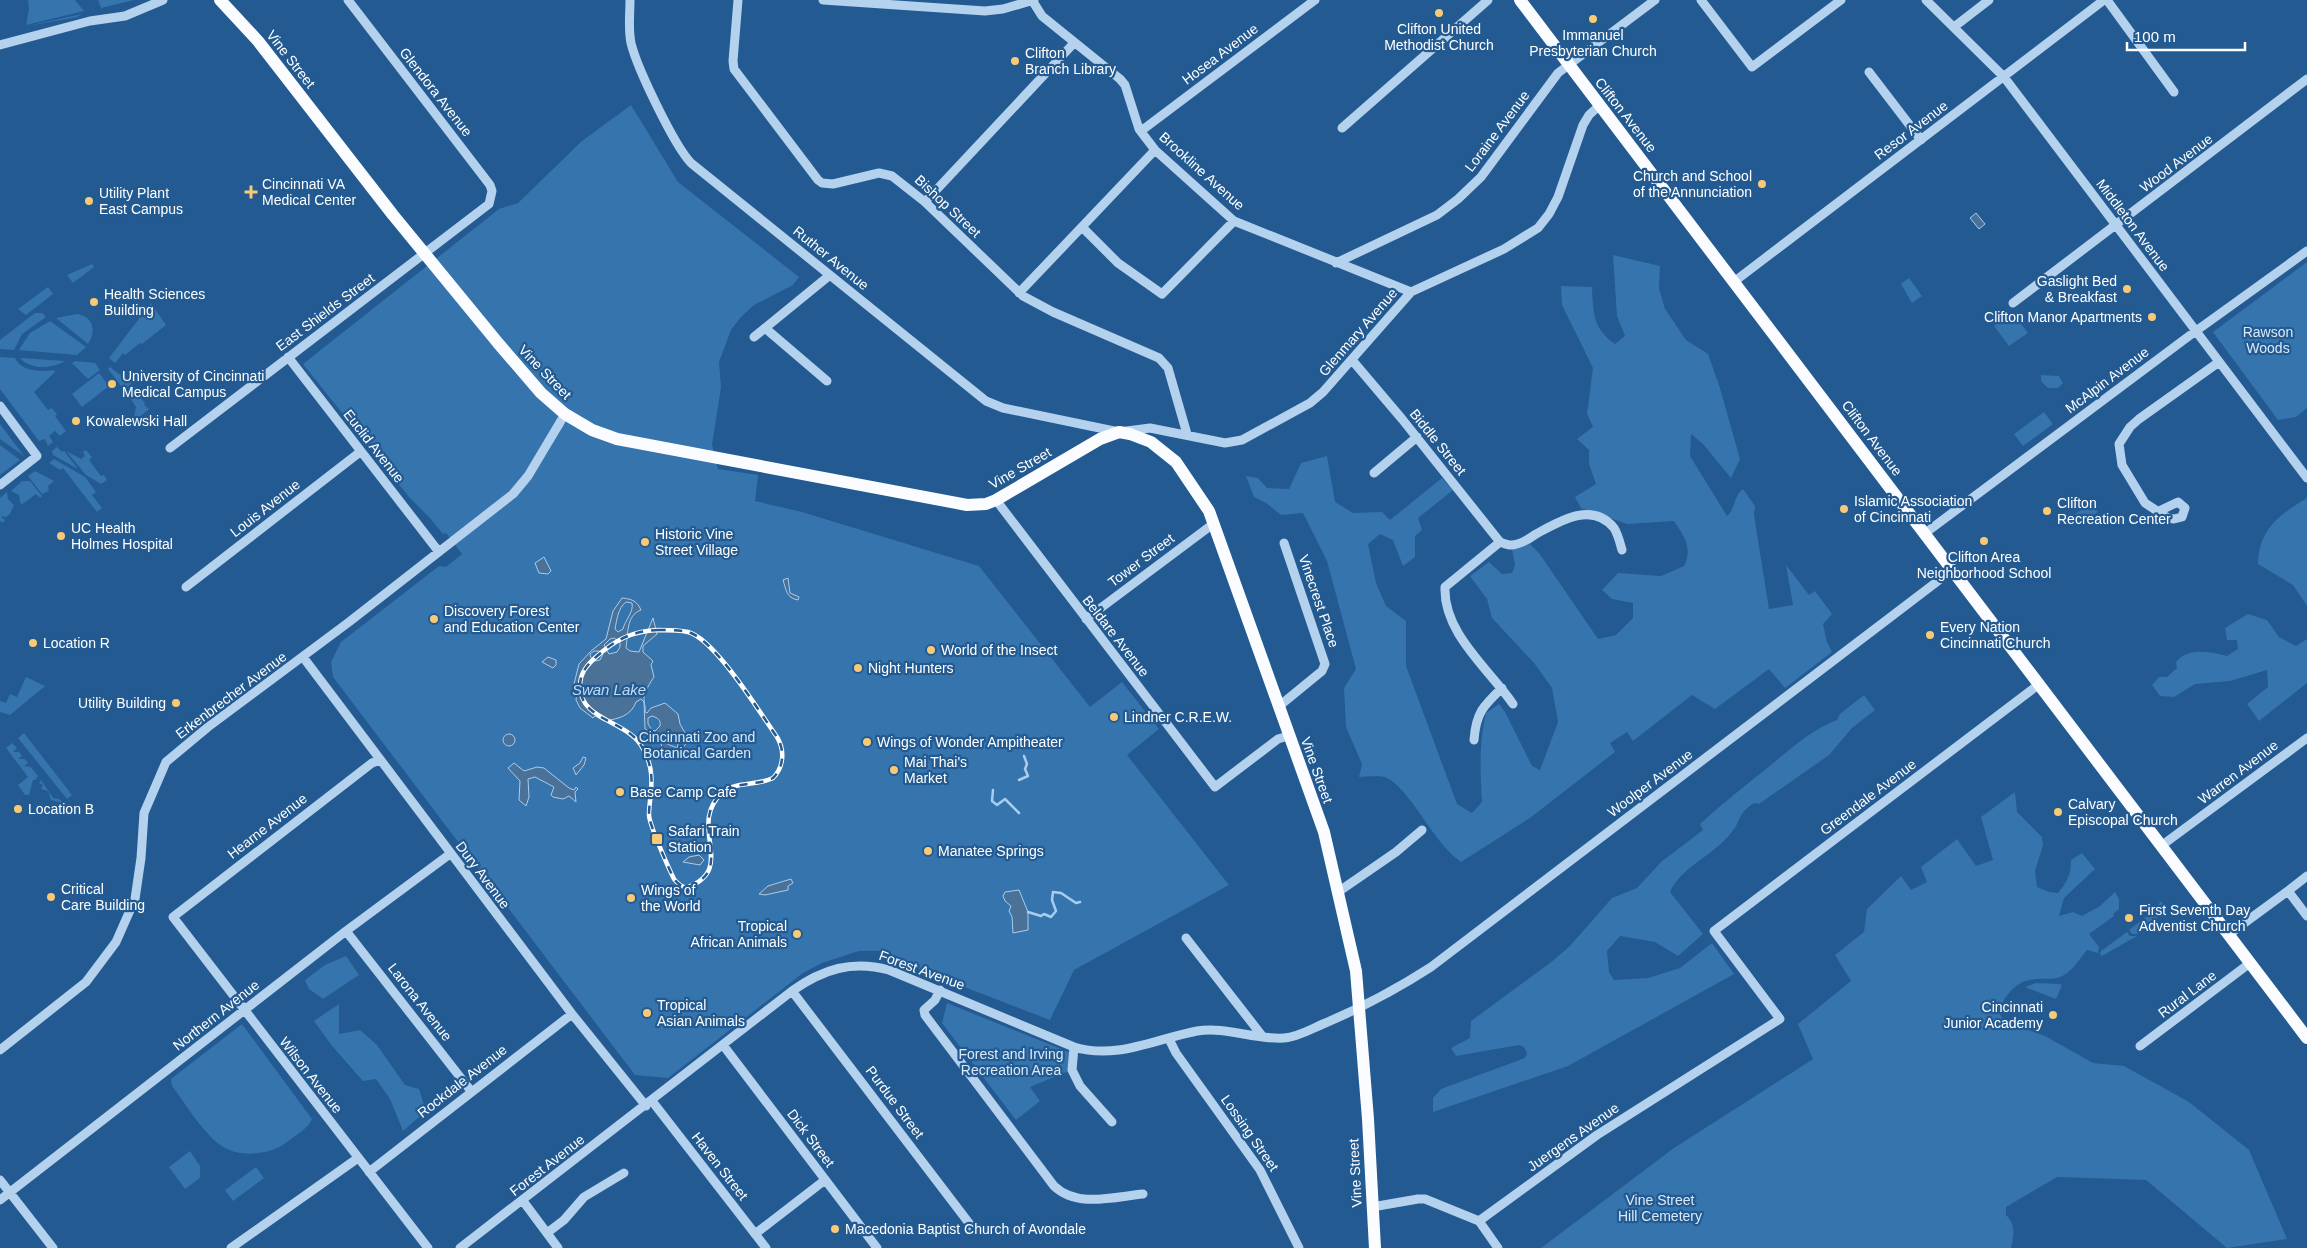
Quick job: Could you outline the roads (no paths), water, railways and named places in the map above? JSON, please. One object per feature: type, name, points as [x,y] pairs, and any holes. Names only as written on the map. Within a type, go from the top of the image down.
[{"type":"main road","name":"Vine Street","points":[[220,0],[258,41],[387,208],[520,370],[565,414],[602,435],[967,505],[986,504],[996,500],[1100,439],[1119,432],[1151,442],[1176,462],[1200,495],[1213,524],[1324,832],[1353,953],[1368,1119],[1375,1248]]},
{"type":"main road","name":"Clifton Avenue","points":[[1520,0],[1735,281],[2038,685],[2307,1038]]},
{"type":"street","points":[[0,44],[90,21],[125,16],[162,0]]},
{"type":"street","name":"Glendora Avenue","points":[[348,0],[490,185],[492,191],[489,204]]},
{"type":"street","name":"Ruther Avenue","points":[[630,0],[631,44],[648,84],[684,156],[994,406],[1119,432]]},
{"type":"street","name":"Bishop Street","points":[[738,0],[734,69],[818,180],[822,183],[833,184],[885,173],[900,180],[1019,293],[1053,312],[1159,358],[1165,363],[1188,434]]},
{"type":"street","points":[[823,0],[986,11],[1003,9],[1033,0]]},
{"type":"street","name":"Brookline Avenue","points":[[1033,0],[1042,16],[1124,85],[1141,131],[1156,150],[1234,221],[1411,292]]},
{"type":"street","name":"Hosea Avenue","points":[[1141,131],[1315,0]]},
{"type":"street","points":[[1342,128],[1488,0]]},
{"type":"street","name":"Loraine Avenue","points":[[1336,263],[1437,215],[1458,198],[1481,177],[1558,72],[1655,0]]},
{"type":"street","points":[[1701,0],[1752,67],[1841,0]]},
{"type":"street","name":"Middleton Avenue","points":[[1926,0],[2004,77],[2306,476]]},
{"type":"street","points":[[1954,27],[1990,0]]},
{"type":"street","points":[[2105,0],[2174,92]]},
{"type":"street","name":"Resor Avenue","points":[[1735,281],[2105,0]]},
{"type":"street","points":[[925,202],[1074,43]]},
{"type":"street","points":[[1869,72],[1921,140]]},
{"type":"street","name":"Wood Avenue","points":[[2012,303],[2307,79]]},
{"type":"street","name":"Glenmary Avenue","points":[[1119,432],[1150,428],[1188,434],[1225,443],[1242,440],[1310,403],[1323,392],[1411,292],[1504,249],[1538,228],[1550,214],[1558,197],[1583,125],[1589,115],[1600,105]]},
{"type":"street","points":[[1019,293],[1156,150]]},
{"type":"street","name":"East Shields Street","points":[[170,448],[489,204]]},
{"type":"street","points":[[1083,228],[1118,263],[1162,294],[1234,221]]},
{"type":"street","name":"McAlpin Avenue","points":[[1924,534],[2195,331],[2307,250]]},
{"type":"street","points":[[754,338],[830,275]]},
{"type":"street","points":[[765,328],[827,381]]},
{"type":"street","name":"Euclid Avenue","points":[[288,357],[360,452],[440,552]]},
{"type":"street","name":"Biddle Street","points":[[1352,360],[1500,542]]},
{"type":"street","points":[[2159,511],[2145,503],[2125,473],[2119,455],[2119,444],[2130,427],[2139,419],[2219,362]]},
{"type":"street","points":[[0,406],[37,456],[0,485]]},
{"type":"street","name":"Erkenbrecher Avenue","points":[[0,1050],[86,982],[116,942],[135,899],[141,858],[144,813],[166,762],[240,702],[303,657],[513,494],[528,476],[565,414]]},
{"type":"street","points":[[1374,473],[1416,437]]},
{"type":"street","name":"Louis Avenue","points":[[186,587],[360,452]]},
{"type":"street","name":"Beldare Avenue","points":[[996,500],[1215,787],[1278,740],[1288,736]]},
{"type":"street","points":[[1513,704],[1459,637],[1445,598],[1445,587],[1500,542],[1511,545],[1521,543],[1578,515],[1590,514],[1605,520],[1615,529],[1622,550]]},
{"type":"street","name":"Tower Street","points":[[1086,619],[1213,524]]},
{"type":"street","name":"Vinecrest Place","points":[[1278,707],[1322,671],[1325,664],[1284,543]]},
{"type":"street","name":"Woolper Avenue","points":[[1359,1009],[1431,967],[1952,571]]},
{"type":"street","name":"Dury Avenue","points":[[303,657],[572,1014],[649,1103]]},
{"type":"street","name":"Greendale Avenue","points":[[1780,1019],[1714,931],[2038,685]]},
{"type":"street","points":[[1474,740],[1475,722],[1484,705],[1502,688]]},
{"type":"street","name":"Warren Avenue","points":[[2162,846],[2307,738]]},
{"type":"street","name":"Hearne Avenue","points":[[174,918],[313,808],[372,763],[380,760]]},
{"type":"street","points":[[1338,892],[1396,852],[1422,830]]},
{"type":"street","name":"Northern Avenue","points":[[0,1200],[346,931],[450,854]]},
{"type":"street","points":[[2228,935],[2307,876]]},
{"type":"street","points":[[2288,891],[2307,916]]},
{"type":"street","name":"Wilson Avenue","points":[[174,918],[428,1248]]},
{"type":"street","name":"Larona Avenue","points":[[346,931],[472,1091]]},
{"type":"street","points":[[1186,938],[1263,1037]]},
{"type":"street","name":"Rural Lane","points":[[2140,1046],[2250,963]]},
{"type":"street","name":"Forest Avenue","points":[[460,1248],[792,991],[821,973],[842,967],[864,965],[889,970],[1074,1047],[1099,1052],[1110,1052],[1213,1028],[1263,1037],[1284,1038],[1301,1034],[1359,1009]]},
{"type":"street","points":[[940,990],[934,1000],[925,1008],[925,1015],[1037,1164],[1059,1190],[1077,1199],[1143,1194]]},
{"type":"street","name":"Purdue Street","points":[[792,991],[975,1230]]},
{"type":"street","name":"Rockdale Avenue","points":[[369,1172],[572,1014]]},
{"type":"street","name":"Juergens Avenue","points":[[1479,1221],[1597,1135],[1780,1019]]},
{"type":"street","name":"Lossing Street","points":[[1169,1039],[1176,1053],[1260,1170],[1299,1248]]},
{"type":"street","name":"Dick Street","points":[[723,1045],[877,1248]]},
{"type":"street","points":[[1074,1047],[1072,1070],[1080,1086],[1112,1122]]},
{"type":"street","name":"Haven Street","points":[[649,1103],[766,1248]]},
{"type":"street","points":[[230,1248],[358,1158]]},
{"type":"street","points":[[547,1233],[564,1220],[584,1197],[624,1173]]},
{"type":"street","points":[[0,1180],[53,1248]]},
{"type":"street","points":[[755,1234],[825,1180]]},
{"type":"street","points":[[1372,1208],[1425,1199],[1479,1221],[1498,1248]]},
{"type":"street","points":[[523,1201],[558,1248]]},
{"type":"water","points":[[1976,213],[1985,224],[1979,229],[1970,218]]},
{"type":"water","points":[[544,557],[551,571],[548,574],[539,573],[535,563]]},
{"type":"water","points":[[788,578],[790,593],[799,597],[798,600],[787,593],[783,580]]},
{"type":"water","name":"Swan Lake","points":[[622,598],[634,601],[641,610],[630,621],[626,648],[630,651],[639,652],[653,618],[657,634],[643,646],[643,652],[653,661],[651,665],[654,677],[645,694],[645,712],[647,713],[651,708],[665,703],[678,714],[680,724],[689,740],[680,751],[666,752],[662,748],[660,738],[645,729],[644,702],[641,699],[636,702],[627,714],[604,721],[595,716],[593,718],[580,708],[576,700],[577,692],[573,688],[579,664],[606,639],[613,611]],"holes":[[[626,602],[632,603],[632,610],[623,629],[618,632],[615,629],[616,621],[623,604]],[[614,638],[620,642],[620,647],[617,652],[609,654],[604,645]],[[594,651],[599,651],[603,654],[600,660],[595,661],[591,658],[590,654]],[[652,716],[660,722],[660,726],[655,731],[648,724],[648,718]],[[673,736],[679,740],[677,748],[665,743],[667,737]]]},
{"type":"water","points":[[548,657],[556,660],[556,665],[553,668],[542,662]]},
{"type":"water","points":[[509,734],[515,740],[509,746],[503,740]]},
{"type":"water","points":[[583,757],[586,758],[584,765],[576,775],[573,768],[580,763]]},
{"type":"water","points":[[514,763],[524,771],[537,767],[544,768],[569,788],[574,790],[576,787],[578,789],[575,792],[576,802],[569,796],[563,799],[553,797],[551,795],[554,787],[535,777],[528,779],[529,797],[526,806],[519,800],[520,781],[508,768]]},
{"type":"water","points":[[699,855],[704,860],[700,865],[683,862],[689,857]]},
{"type":"water","points":[[791,879],[793,883],[788,886],[788,890],[765,895],[759,894],[768,886]]},
{"type":"water","points":[[1019,890],[1028,912],[1028,930],[1013,933],[1012,917],[1009,911],[1011,906],[1005,901],[1003,896],[1005,892]]},
{"type":"waterway","points":[[1019,780],[1028,776],[1025,769],[1027,764],[1024,756]]},
{"type":"waterway","points":[[993,790],[992,801],[997,805],[1005,799],[1019,813]]},
{"type":"waterway","points":[[1028,912],[1051,917],[1056,911],[1052,900],[1053,892],[1061,893],[1076,903],[1080,902]]},
{"type":"railway","points":[[658,630],[688,632],[711,648],[724,662],[760,711],[780,742],[782,753],[781,764],[773,778],[727,789],[712,806],[709,819],[711,858],[709,870],[701,880],[686,888],[674,879],[650,820],[651,778],[649,764],[643,749],[638,741],[627,732],[601,717],[586,705],[580,686],[581,677],[587,666],[610,646],[632,634],[658,630]]},
{"type":"place","name":"Clifton United Methodist Church","points":[[1439,13]]},
{"type":"place","name":"Immanuel Presbyterian Church","points":[[1593,19]]},
{"type":"place","name":"Clifton Branch Library","points":[[1015,61]]},
{"type":"place","name":"Church and School of the Annunciation","points":[[1762,184]]},
{"type":"place","name":"Cincinnati VA Medical Center","points":[[251,192]]},
{"type":"place","name":"Utility Plant East Campus","points":[[89,201]]},
{"type":"place","name":"Gaslight Bed & Breakfast","points":[[2127,289]]},
{"type":"place","name":"Health Sciences Building","points":[[94,302]]},
{"type":"place","name":"Clifton Manor Apartments","points":[[2152,317]]},
{"type":"place","name":"University of Cincinnati Medical Campus","points":[[112,384]]},
{"type":"place","name":"Kowalewski Hall","points":[[76,421]]},
{"type":"place","name":"Islamic Association of Cincinnati","points":[[1844,509]]},
{"type":"place","name":"Clifton Recreation Center","points":[[2047,511]]},
{"type":"place","name":"UC Health Holmes Hospital","points":[[61,536]]},
{"type":"place","name":"Clifton Area Neighborhood School","points":[[1984,541]]},
{"type":"place","name":"Historic Vine Street Village","points":[[645,542]]},
{"type":"place","name":"Discovery Forest and Education Center","points":[[434,619]]},
{"type":"place","name":"Every Nation Cincinnati Church","points":[[1930,635]]},
{"type":"place","name":"Location R","points":[[33,643]]},
{"type":"place","name":"World of the Insect","points":[[931,650]]},
{"type":"place","name":"Night Hunters","points":[[858,668]]},
{"type":"place","name":"Utility Building","points":[[176,703]]},
{"type":"place","name":"Lindner C.R.E.W.","points":[[1114,717]]},
{"type":"place","name":"Wings of Wonder Ampitheater","points":[[867,742]]},
{"type":"place","name":"Mai Thai's Market","points":[[894,770]]},
{"type":"place","name":"Base Camp Cafe","points":[[620,792]]},
{"type":"place","name":"Location B","points":[[18,809]]},
{"type":"place","name":"Calvary Episcopal Church","points":[[2058,812]]},
{"type":"place","name":"Safari Train Station","points":[[657,839]]},
{"type":"place","name":"Manatee Springs","points":[[928,851]]},
{"type":"place","name":"Critical Care Building","points":[[51,897]]},
{"type":"place","name":"Wings of the World","points":[[631,898]]},
{"type":"place","name":"First Seventh Day Adventist Church","points":[[2129,918]]},
{"type":"place","name":"Tropical African Animals","points":[[797,934]]},
{"type":"place","name":"Tropical Asian Animals","points":[[647,1013]]},
{"type":"place","name":"Cincinnati Junior Academy","points":[[2053,1015]]},
{"type":"place","name":"Macedonia Baptist Church of Avondale","points":[[835,1229]]},
{"type":"park label","name":"Rawson Woods","points":[[2268,340]]},
{"type":"park label","name":"Cincinnati Zoo and Botanical Garden","points":[[697,746]]},
{"type":"park label","name":"Forest and Irving Recreation Area","points":[[1011,1062]]},
{"type":"park label","name":"Vine Street Hill Cemetery","points":[[1660,1208]]}]
